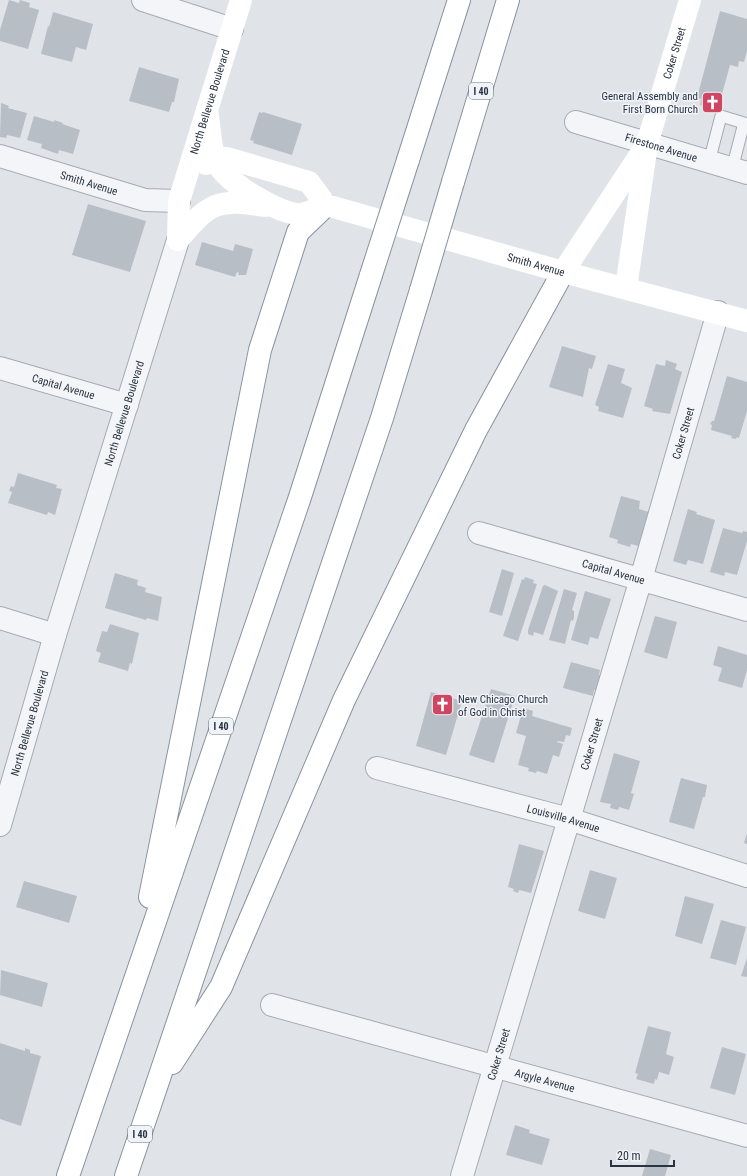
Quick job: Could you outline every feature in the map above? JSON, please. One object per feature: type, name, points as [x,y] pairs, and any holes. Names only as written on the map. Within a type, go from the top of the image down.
[{"type":"main road","name":"North Bellevue Boulevard","points":[[178,240],[182,191],[241,0]]},
{"type":"main road","name":"I 40","points":[[68,1176],[300,497],[460,0]]},
{"type":"main road","name":"I 40","points":[[126,1176],[379,426],[508,0]]},
{"type":"main road","name":"Coker Street","points":[[154,1091],[221,987],[344,700],[476,430],[563,272],[647,144],[690,0]]},
{"type":"main road","points":[[207,110],[216,159],[221,169],[232,180],[276,207]]},
{"type":"main road","points":[[626,288],[647,144]]},
{"type":"main road","points":[[182,191],[202,166],[216,159],[228,158],[309,182],[326,205]]},
{"type":"main road","points":[[178,240],[198,216],[222,203],[238,202],[276,207],[298,214],[326,205]]},
{"type":"main road","points":[[131,988],[180,754],[213,577],[260,350],[298,232],[326,205]]},
{"type":"main road","name":"Smith Avenue","points":[[326,205],[563,272],[718,312],[747,321]]},
{"type":"street","points":[[143,0],[232,28]]},
{"type":"street","name":"Firestone Avenue","points":[[576,122],[739,171]]},
{"type":"street","name":"Smith Avenue","points":[[0,156],[145,200],[182,191]]},
{"type":"street","name":"North Bellevue Boulevard","points":[[0,826],[55,635],[178,240]]},
{"type":"street","name":"Coker Street","points":[[462,1176],[641,579],[718,312]]},
{"type":"street","name":"Capital Avenue","points":[[0,368],[127,405]]},
{"type":"street","name":"Capital Avenue","points":[[479,533],[747,610]]},
{"type":"street","points":[[0,618],[55,635]]},
{"type":"street","name":"Louisville Avenue","points":[[377,768],[569,819],[747,876]]},
{"type":"street","name":"Argyle Avenue","points":[[272,1005],[747,1136]]},
{"type":"lane","points":[[709,162],[722,116],[744,123],[739,171]]},
{"type":"building","points":[[9,0],[19,3],[20,0],[30,3],[29,7],[39,10],[28,49],[0,41],[0,30]]},
{"type":"building","points":[[720,11],[747,19],[747,51],[744,62],[739,61],[738,67],[730,65],[719,105],[714,103],[713,109],[700,105],[701,99],[697,98]]},
{"type":"building","points":[[53,12],[93,24],[86,50],[76,47],[72,62],[41,54]]},
{"type":"building","points":[[139,67],[179,79],[174,102],[172,102],[169,112],[129,101]]},
{"type":"building","points":[[1,103],[9,106],[8,108],[27,113],[20,138],[7,135],[6,138],[0,137]]},
{"type":"building","points":[[259,112],[302,124],[292,155],[253,143],[254,141],[250,140]]},
{"type":"building","points":[[34,116],[54,122],[54,120],[80,130],[73,154],[59,150],[58,154],[41,148],[42,144],[27,140]]},
{"type":"building","points":[[88,204],[146,221],[130,272],[72,255]]},
{"type":"building","points":[[202,242],[233,251],[235,244],[253,249],[246,275],[238,275],[239,273],[237,272],[235,277],[195,265]]},
{"type":"building","points":[[562,346],[596,356],[592,369],[589,368],[583,397],[549,387]]},
{"type":"building","points":[[666,360],[677,364],[675,369],[682,372],[670,414],[652,411],[653,409],[644,406],[656,364],[665,366]]},
{"type":"building","points":[[608,364],[625,369],[621,383],[632,388],[623,418],[598,411],[599,407],[595,405]]},
{"type":"building","points":[[727,376],[747,382],[747,411],[739,438],[737,437],[736,439],[731,438],[732,436],[711,430],[712,425],[710,424],[714,421]]},
{"type":"building","points":[[18,473],[57,485],[56,488],[62,489],[55,515],[48,512],[47,515],[8,503],[12,492],[9,491],[11,486],[14,487]]},
{"type":"building","points":[[621,496],[640,501],[639,509],[652,513],[642,547],[631,544],[630,547],[617,543],[618,540],[609,537]]},
{"type":"building","points":[[688,509],[697,512],[696,514],[715,520],[703,564],[688,560],[686,565],[673,561]]},
{"type":"building","points":[[723,528],[742,533],[743,531],[747,532],[747,541],[737,575],[725,572],[724,576],[710,572]]},
{"type":"building","points":[[502,569],[514,573],[502,616],[489,612]]},
{"type":"building","points":[[115,573],[138,580],[137,585],[146,588],[145,592],[162,597],[158,621],[147,618],[146,620],[105,608]]},
{"type":"building","points":[[525,577],[534,580],[533,583],[537,584],[518,641],[503,636],[522,579],[524,580]]},
{"type":"building","points":[[545,585],[558,591],[543,635],[534,632],[533,636],[528,634],[528,630],[543,586]]},
{"type":"building","points":[[564,589],[577,593],[572,610],[574,611],[574,617],[573,621],[571,620],[565,644],[549,640]]},
{"type":"building","points":[[585,591],[611,599],[598,639],[590,637],[588,645],[571,640]]},
{"type":"building","points":[[655,616],[677,622],[667,659],[644,652]]},
{"type":"building","points":[[110,624],[139,633],[132,664],[130,663],[128,671],[98,662],[101,653],[96,651],[102,631],[107,632]]},
{"type":"building","points":[[718,646],[747,655],[747,670],[742,688],[718,681],[722,668],[713,665]]},
{"type":"building","points":[[571,662],[600,670],[599,675],[604,676],[600,691],[594,690],[593,696],[563,688]]},
{"type":"building","points":[[491,689],[515,696],[494,763],[469,755]]},
{"type":"building","points":[[431,692],[462,701],[446,755],[416,746]]},
{"type":"building","points":[[523,708],[533,711],[532,716],[572,728],[570,736],[566,735],[564,742],[557,741],[563,744],[559,757],[553,755],[547,774],[537,771],[536,773],[528,771],[529,768],[518,765],[526,736],[516,733]]},
{"type":"building","points":[[614,753],[640,761],[631,793],[634,794],[629,810],[619,807],[618,810],[610,808],[611,804],[600,802]]},
{"type":"building","points":[[681,778],[707,785],[705,797],[703,797],[694,829],[669,822]]},
{"type":"building","points":[[747,833],[747,844],[744,843]]},
{"type":"building","points":[[519,844],[544,851],[531,893],[519,890],[518,893],[513,891],[514,889],[508,887]]},
{"type":"building","points":[[590,870],[617,878],[605,919],[578,911]]},
{"type":"building","points":[[24,881],[77,896],[69,923],[16,907]]},
{"type":"building","points":[[685,896],[714,904],[702,944],[675,936]]},
{"type":"building","points":[[721,920],[746,927],[736,965],[710,958]]},
{"type":"building","points":[[747,958],[747,977],[741,976]]},
{"type":"building","points":[[1,970],[48,983],[42,1007],[0,995]]},
{"type":"building","points":[[648,1026],[671,1032],[666,1054],[674,1057],[669,1075],[659,1072],[657,1080],[655,1079],[654,1084],[636,1079],[638,1074],[635,1073]]},
{"type":"building","points":[[0,1043],[25,1051],[25,1048],[30,1050],[30,1053],[41,1056],[21,1126],[0,1119]]},
{"type":"building","points":[[722,1047],[746,1054],[735,1095],[710,1088]]},
{"type":"building","points":[[515,1125],[530,1130],[529,1133],[550,1139],[542,1165],[506,1155]]},
{"type":"building","points":[[650,1149],[671,1155],[665,1176],[642,1176]]},
{"type":"place","name":"General Assembly and First Born Church","points":[[713,102]]},
{"type":"place","name":"New Chicago Church of God in Christ","points":[[442,705]]}]
